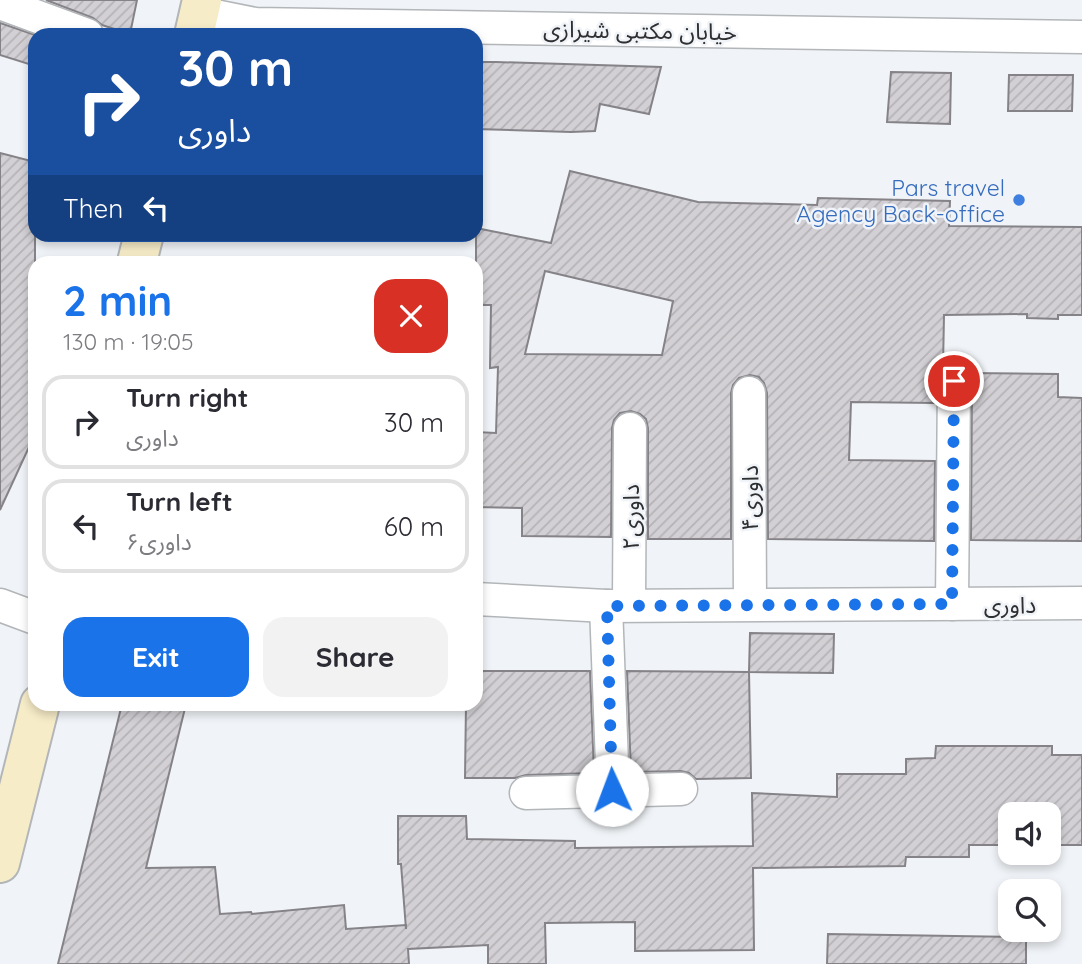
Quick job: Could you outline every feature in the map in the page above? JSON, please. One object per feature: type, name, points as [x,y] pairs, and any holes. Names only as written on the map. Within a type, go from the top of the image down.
[{"type":"street","points":[[0,3],[68,28]]},
{"type":"street","name":"خیابان مکتبی شیرازی","points":[[199,16],[254,24],[1082,37]]},
{"type":"street","points":[[952,604],[954,381]]},
{"type":"street","name":"داوری۴","points":[[749,393],[750,604]]},
{"type":"street","name":"داوری۲","points":[[612,790],[618,605],[630,429]]},
{"type":"street","name":"داوری","points":[[483,599],[618,605],[1082,603]]},
{"type":"street","points":[[0,605],[28,615]]},
{"type":"street","points":[[0,863],[38,711]]},
{"type":"street","points":[[526,793],[681,789]]},
{"type":"building","points":[[46,0],[137,0],[131,28],[111,28]]},
{"type":"building","points":[[0,23],[28,33],[28,64],[0,55]]},
{"type":"building","points":[[483,62],[661,67],[649,114],[600,104],[595,131],[483,129]]},
{"type":"building","points":[[891,72],[951,73],[950,124],[887,122]]},
{"type":"building","points":[[1009,75],[1073,75],[1072,111],[1008,111]]},
{"type":"building","points":[[0,153],[28,160],[28,242],[35,242],[35,256],[28,256],[28,449],[0,510]]},
{"type":"building","points":[[570,171],[698,202],[817,205],[818,198],[950,201],[949,226],[1082,227],[1082,315],[1058,315],[1058,319],[1027,318],[1027,314],[944,315],[943,367],[936,380],[935,403],[851,402],[849,460],[935,461],[934,541],[768,539],[767,393],[759,377],[750,375],[739,378],[731,393],[731,539],[648,539],[648,428],[646,419],[631,411],[620,413],[612,428],[611,537],[522,536],[522,508],[483,507],[483,432],[496,433],[498,367],[490,368],[491,305],[483,305],[483,256],[476,256],[476,242],[483,242],[483,229],[551,243]],"holes":[[[545,271],[673,301],[662,355],[525,354]]]},
{"type":"building","points":[[970,373],[1058,374],[1058,397],[1082,398],[1082,541],[971,540]]},
{"type":"building","points":[[750,633],[834,634],[833,673],[749,672]]},
{"type":"building","points":[[483,671],[590,671],[594,773],[465,778],[466,711],[483,711]]},
{"type":"building","points":[[627,671],[749,672],[751,778],[696,779],[681,771],[631,772]]},
{"type":"building","points":[[120,711],[184,711],[146,868],[215,867],[220,914],[252,914],[344,905],[346,929],[406,925],[401,864],[398,864],[398,816],[466,816],[467,839],[575,841],[575,848],[753,846],[752,793],[837,797],[837,774],[906,774],[906,759],[935,758],[936,746],[1052,746],[1052,755],[1082,755],[1082,845],[1061,845],[1061,802],[998,802],[998,845],[969,845],[969,857],[906,857],[905,866],[753,868],[754,950],[635,951],[635,922],[545,923],[546,964],[488,964],[488,945],[408,949],[409,964],[58,964]]},
{"type":"building","points":[[828,934],[998,937],[998,942],[1026,942],[1026,964],[827,964]]},
{"type":"place","name":"Pars travel Agency Back-office","points":[[1019,200]]},
{"type":"route","points":[[612,790],[607,606],[952,604],[954,381]]}]
